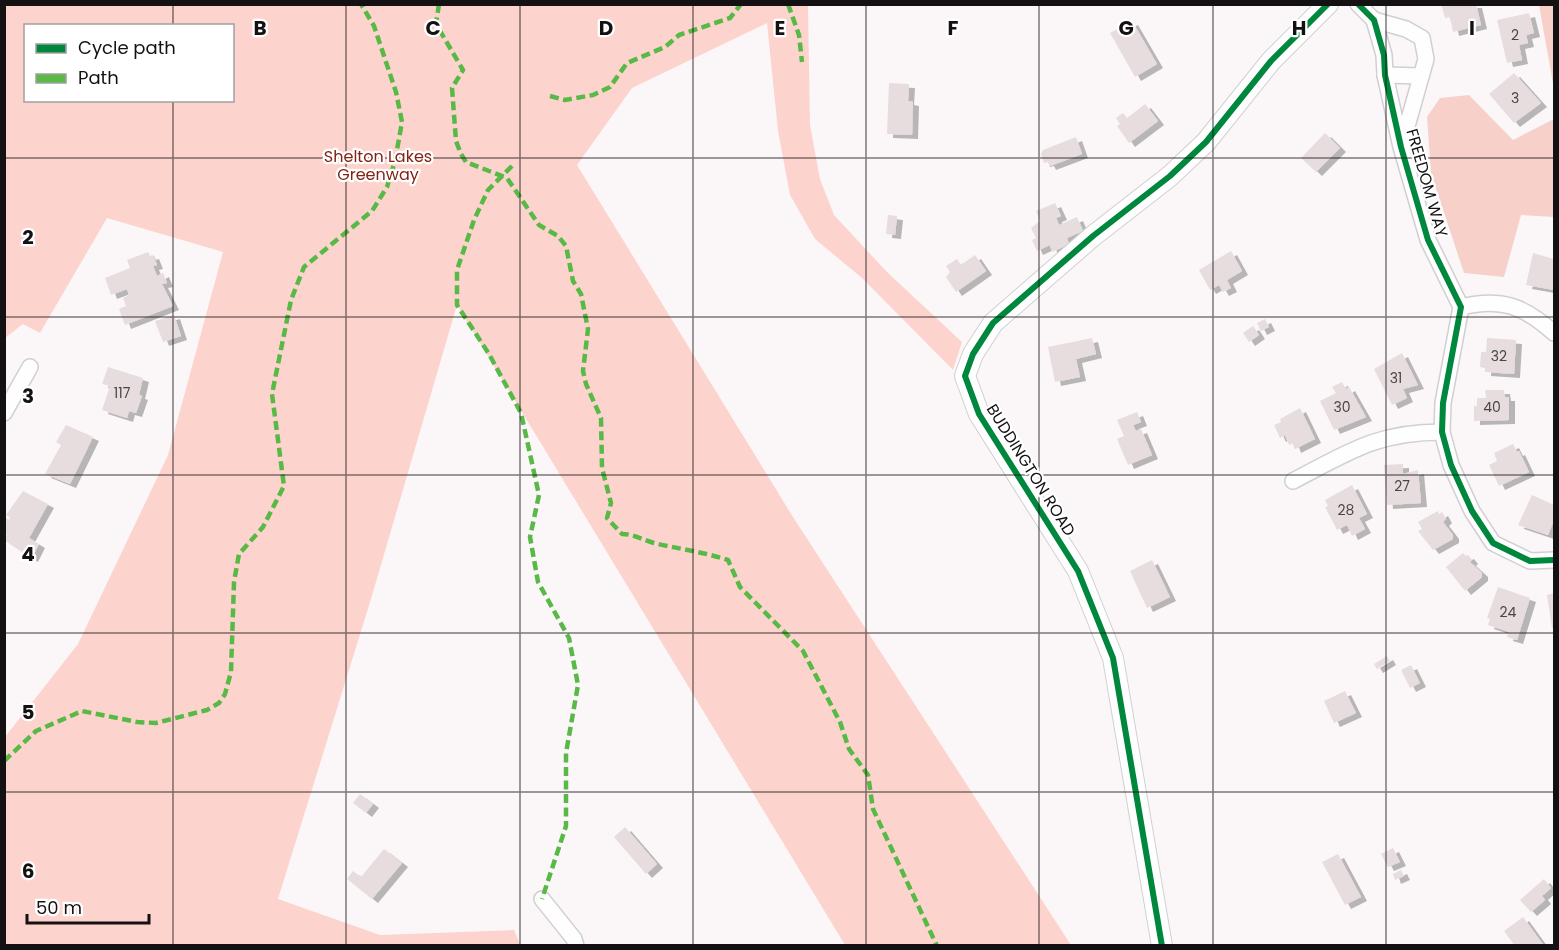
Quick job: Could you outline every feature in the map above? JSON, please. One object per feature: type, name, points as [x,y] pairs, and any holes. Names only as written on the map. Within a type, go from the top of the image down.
[{"type":"street","name":"BUDDINGTON ROAD","points":[[1162,945],[1113,658],[1078,571],[979,414],[965,376],[974,354],[993,323],[1093,236],[1170,176],[1206,142],[1271,61],[1328,4]]},
{"type":"street","name":"FREEDOM WAY","points":[[1358,4],[1374,20],[1384,55],[1385,75],[1401,147],[1428,240],[1461,307]]},
{"type":"street","name":"FREEDOM WAY","points":[[1374,20],[1406,29],[1422,38],[1426,59],[1401,147]]},
{"type":"street","points":[[1385,75],[1421,76]]},
{"type":"street","points":[[1554,333],[1538,319],[1509,304],[1481,302],[1461,307],[1443,402],[1442,432],[1451,465],[1472,511],[1493,543],[1530,561],[1554,560]]},
{"type":"street","points":[[4,413],[30,367]]},
{"type":"street","points":[[1293,482],[1383,437],[1417,432],[1442,432]]},
{"type":"street","points":[[542,899],[574,939],[576,945]]},
{"type":"green space","name":"Shelton Lakes Greenway","points":[[5,4],[808,5],[810,125],[820,179],[834,215],[887,272],[962,342],[953,370],[862,278],[815,239],[790,195],[778,131],[767,23],[632,88],[577,165],[793,517],[1071,945],[845,945],[457,305],[371,599],[278,899],[380,935],[514,930],[520,944],[5,945],[5,737],[78,644],[168,455],[223,252],[107,218],[40,333],[23,324],[5,338]]},
{"type":"shaded area","points":[[1539,5],[1554,5],[1554,89]]},
{"type":"shaded area","points":[[1469,95],[1513,140],[1554,119],[1554,217],[1521,215],[1504,277],[1464,273],[1431,173],[1427,117],[1440,98]]},
{"type":"building","points":[[1441,4],[1476,4],[1481,25],[1453,32],[1450,17],[1445,18]]},
{"type":"building","points":[[1529,13],[1534,33],[1526,35],[1528,43],[1519,45],[1522,60],[1507,63],[1497,20]]},
{"type":"building","points":[[1132,21],[1157,64],[1135,77],[1110,33]]},
{"type":"building","points":[[1514,73],[1541,103],[1514,123],[1489,94]]},
{"type":"building","points":[[889,83],[909,84],[908,101],[913,102],[912,135],[887,134]]},
{"type":"building","points":[[1145,104],[1158,121],[1129,143],[1117,126],[1120,124],[1116,118],[1123,113],[1127,118]]},
{"type":"building","points":[[1325,133],[1340,148],[1316,172],[1301,158]]},
{"type":"building","points":[[1076,137],[1082,154],[1050,166],[1048,162],[1044,163],[1041,154],[1043,150]]},
{"type":"building","points":[[1055,203],[1061,216],[1056,218],[1059,225],[1077,217],[1083,231],[1067,238],[1069,244],[1052,252],[1050,245],[1037,251],[1032,240],[1036,238],[1031,228],[1040,221],[1036,211]]},
{"type":"building","points":[[888,215],[897,216],[895,235],[886,234]]},
{"type":"building","points":[[1231,251],[1242,271],[1227,280],[1231,288],[1223,292],[1219,285],[1210,290],[1199,270]]},
{"type":"building","points":[[148,252],[150,256],[153,255],[157,265],[153,266],[157,276],[163,273],[167,283],[162,284],[173,306],[125,325],[119,309],[126,306],[123,298],[129,295],[127,289],[111,295],[105,278],[130,268],[127,260]]},
{"type":"building","points":[[1533,253],[1554,259],[1554,290],[1526,285]]},
{"type":"building","points":[[975,255],[986,271],[956,292],[946,277],[950,272],[946,266],[957,259],[961,265]]},
{"type":"building","points":[[174,315],[181,336],[163,342],[155,321]]},
{"type":"building","points":[[1265,319],[1269,327],[1261,331],[1257,323]]},
{"type":"building","points":[[1253,326],[1259,335],[1249,342],[1243,333]]},
{"type":"building","points":[[1092,338],[1096,354],[1076,359],[1080,377],[1055,382],[1048,347]]},
{"type":"building","points":[[1487,338],[1516,340],[1514,374],[1485,372],[1485,368],[1480,367],[1481,352],[1486,352]]},
{"type":"building","points":[[1402,353],[1418,385],[1403,389],[1407,398],[1392,405],[1374,369]]},
{"type":"building","points":[[108,367],[143,378],[139,395],[142,396],[136,413],[129,411],[127,418],[102,410],[110,386],[102,384]]},
{"type":"building","points":[[1342,382],[1346,389],[1349,387],[1366,417],[1334,430],[1320,401],[1336,393],[1332,387]]},
{"type":"building","points":[[1485,390],[1504,390],[1505,397],[1509,397],[1509,420],[1474,421],[1474,406],[1477,406],[1477,398],[1486,398]]},
{"type":"building","points":[[1300,408],[1315,439],[1295,449],[1293,443],[1289,445],[1285,435],[1280,438],[1274,425]]},
{"type":"building","points":[[1137,412],[1141,422],[1133,425],[1136,431],[1141,429],[1152,455],[1128,465],[1117,439],[1124,436],[1117,420]]},
{"type":"building","points":[[66,425],[93,437],[70,484],[45,474],[61,445],[56,442]]},
{"type":"building","points":[[1513,444],[1529,472],[1499,486],[1489,465],[1497,461],[1494,453]]},
{"type":"building","points":[[1403,464],[1403,474],[1418,470],[1421,503],[1387,505],[1384,465]]},
{"type":"building","points":[[1352,485],[1367,514],[1359,518],[1365,529],[1352,536],[1347,525],[1337,530],[1325,507],[1328,506],[1325,500]]},
{"type":"building","points":[[23,491],[48,504],[29,538],[39,544],[32,558],[4,540],[7,535],[4,534],[4,517],[9,520],[10,517],[6,515]]},
{"type":"building","points":[[1532,495],[1554,505],[1554,520],[1548,535],[1518,525]]},
{"type":"building","points":[[1438,511],[1439,514],[1442,512],[1446,519],[1443,522],[1453,535],[1453,539],[1433,550],[1418,531],[1422,529],[1418,522]]},
{"type":"building","points":[[1463,553],[1468,555],[1472,560],[1470,562],[1482,573],[1482,577],[1465,591],[1446,567]]},
{"type":"building","points":[[1152,560],[1170,597],[1147,608],[1130,571]]},
{"type":"building","points":[[1498,587],[1530,598],[1517,640],[1507,637],[1509,632],[1488,625],[1490,619],[1487,618]]},
{"type":"building","points":[[1554,593],[1554,628],[1552,628],[1547,595]]},
{"type":"building","points":[[1387,656],[1390,661],[1377,669],[1374,664]]},
{"type":"building","points":[[1411,665],[1420,683],[1410,688],[1401,670]]},
{"type":"building","points":[[1345,691],[1356,713],[1334,723],[1324,701]]},
{"type":"building","points":[[360,794],[373,804],[366,813],[353,803]]},
{"type":"building","points":[[625,827],[657,864],[646,874],[614,837]]},
{"type":"building","points":[[1393,848],[1400,862],[1388,867],[1381,854]]},
{"type":"building","points":[[384,849],[402,863],[372,899],[347,879],[353,871],[361,877]]},
{"type":"building","points":[[1338,854],[1361,897],[1345,905],[1322,862]]},
{"type":"building","points":[[1401,870],[1404,876],[1395,880],[1393,874]]},
{"type":"building","points":[[1544,879],[1551,888],[1542,896],[1545,900],[1531,912],[1520,900]]},
{"type":"building","points":[[1523,917],[1544,946],[1515,946],[1504,931]]},
{"type":"marked path","points":[[4,761],[36,731],[82,711],[137,722],[156,723],[207,710],[219,703],[225,694],[231,672],[234,582],[239,554],[263,527],[284,486],[272,394],[291,300],[304,267],[372,211],[387,187],[395,161],[402,122],[396,92],[374,26],[361,4]]},
{"type":"marked path","points":[[439,4],[436,24],[463,70],[452,88],[456,141],[461,154],[466,162],[507,178],[539,225],[558,236],[566,246],[573,281],[581,294],[588,329],[583,371],[586,384],[601,418],[602,468],[611,503],[607,518],[622,534],[728,560],[740,587],[803,651],[840,722],[849,749],[868,775],[873,809],[937,946]]},
{"type":"marked path","points":[[550,96],[565,100],[593,95],[610,87],[627,63],[665,47],[679,35],[730,18],[741,4]]},
{"type":"marked path","points":[[788,4],[799,35],[802,62]]},
{"type":"marked path","points":[[512,166],[488,190],[474,220],[457,270],[457,305],[489,354],[521,413],[539,495],[530,537],[538,582],[569,638],[578,685],[566,753],[566,826],[542,899]]},
{"type":"cycle path","points":[[1162,946],[1113,658],[1078,571],[979,414],[965,376],[973,354],[993,323],[1093,236],[1170,176],[1206,142],[1271,61],[1328,4]]},
{"type":"cycle path","points":[[1358,4],[1374,20],[1384,55],[1385,75],[1401,147],[1428,240],[1461,307],[1443,403],[1442,432],[1451,465],[1472,511],[1493,543],[1530,561],[1554,560]]}]
